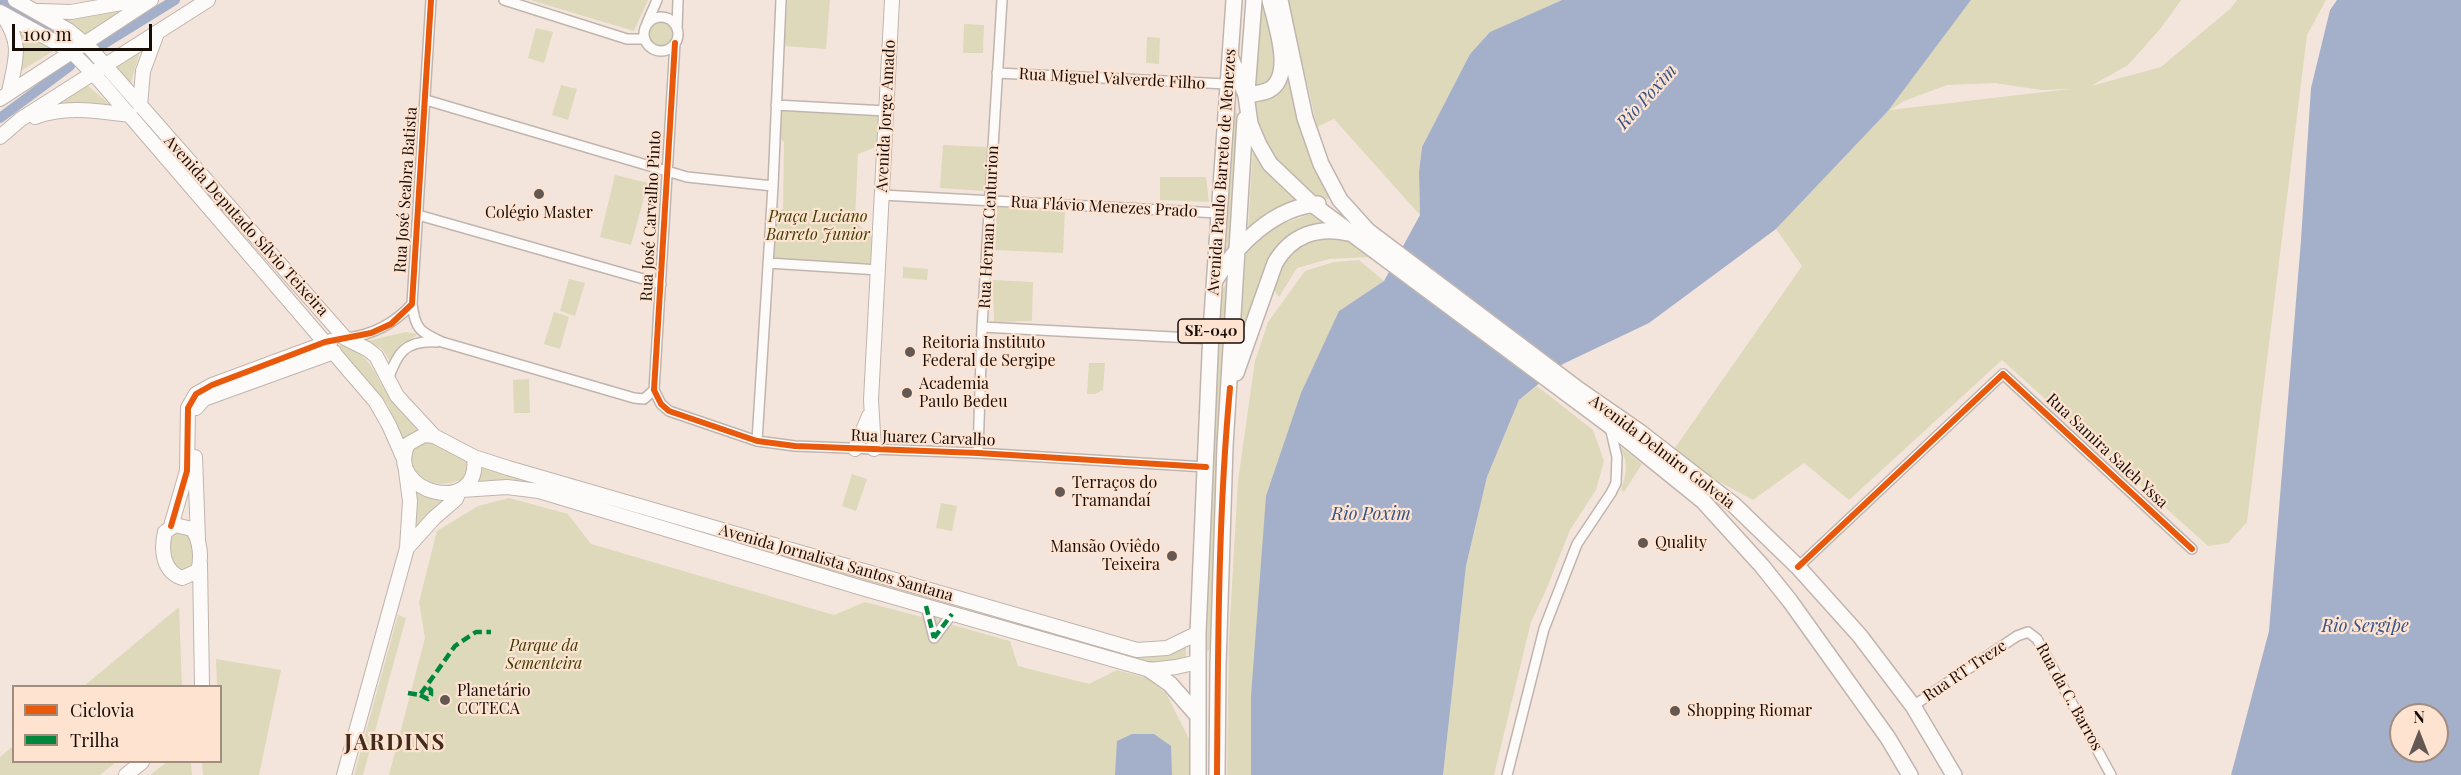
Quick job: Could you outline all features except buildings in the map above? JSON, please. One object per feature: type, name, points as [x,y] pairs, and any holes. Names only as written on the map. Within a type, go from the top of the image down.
[{"type":"main road","points":[[15,0],[35,10],[84,42]]},
{"type":"main road","points":[[35,10],[70,12],[138,0]]},
{"type":"main road","points":[[4,95],[151,0]]},
{"type":"main road","points":[[0,137],[10,126],[208,0]]},
{"type":"main road","name":"Avenida Jorge Amado","points":[[873,449],[871,411],[892,0]]},
{"type":"main road","name":"Avenida Paulo Barreto de Menezes","points":[[1198,775],[1198,633],[1210,339],[1234,0]]},
{"type":"main road","name":"Avenida Paulo Barreto de Menezes","points":[[1217,775],[1226,446],[1246,95],[1254,0]]},
{"type":"main road","points":[[1246,95],[1269,90],[1276,85],[1282,74],[1282,56],[1270,0]]},
{"type":"main road","points":[[1280,0],[1305,118],[1321,164],[1334,191],[1361,235]]},
{"type":"main road","points":[[0,12],[71,51]]},
{"type":"main road","points":[[0,12],[17,43],[17,54],[4,95]]},
{"type":"main road","points":[[10,126],[44,113],[60,110],[135,110],[143,71],[157,33]]},
{"type":"main road","name":"Avenida Deputado Sílvio Teixeira","points":[[84,42],[107,66],[135,110],[306,321],[376,402],[389,425],[405,464]]},
{"type":"main road","name":"Avenida Deputado Sílvio Teixeira","points":[[71,51],[93,75],[135,110],[345,338],[372,352],[406,408],[434,436]]},
{"type":"main road","points":[[1230,57],[1246,95],[1254,134],[1270,164],[1312,204],[1361,235]]},
{"type":"main road","points":[[1214,282],[1239,246],[1263,226],[1287,213],[1312,204],[1330,204],[1347,209]]},
{"type":"main road","points":[[1230,388],[1275,263],[1282,251],[1309,232],[1335,230],[1361,235]]},
{"type":"main road","name":"Avenida Delmiro Golveia","points":[[1361,235],[1576,394],[1641,432],[1710,485],[1798,567],[1860,636],[1912,706],[1954,775]]},
{"type":"main road","points":[[295,355],[304,335],[306,321]]},
{"type":"main road","points":[[202,685],[194,417],[198,403],[283,369],[345,338]]},
{"type":"main road","points":[[199,606],[182,578],[170,571],[163,552],[165,532],[171,526],[187,471],[187,419],[190,402],[196,394],[212,385],[295,355],[330,347]]},
{"type":"main road","name":"Avenida Delmiro Golveia","points":[[1576,394],[1609,425],[1696,495],[1762,566],[1888,738],[1910,775]]},
{"type":"main road","name":"Avenida Jorge Amado","points":[[855,449],[871,411]]},
{"type":"main road","points":[[344,775],[407,548],[410,501],[405,464],[408,444],[424,435],[434,436],[474,457],[472,478],[456,499],[434,518],[407,548]]},
{"type":"main road","name":"Avenida Jornalista Santos Santana","points":[[474,457],[1128,648],[1148,651],[1167,648],[1198,633]]},
{"type":"main road","points":[[405,464],[418,485],[428,490],[461,491]]},
{"type":"main road","name":"Avenida Jornalista Santos Santana","points":[[461,491],[507,487],[539,491],[1053,644],[1150,670]]},
{"type":"main road","points":[[171,526],[190,527],[198,539]]},
{"type":"main road","points":[[182,578],[198,571],[200,563]]},
{"type":"main road","points":[[1053,644],[1066,641],[1070,631]]},
{"type":"main road","points":[[1150,670],[1198,662],[1219,651]]},
{"type":"main road","points":[[1150,670],[1170,684],[1198,716]]},
{"type":"main road","points":[[126,775],[141,763]]},
{"type":"street","name":"Rua José Seabra Batista","points":[[412,304],[431,0]]},
{"type":"street","points":[[504,0],[627,39],[645,39]]},
{"type":"street","points":[[657,0],[646,25],[645,39],[651,48],[661,51],[675,43],[678,0]]},
{"type":"street","points":[[757,441],[773,186],[781,0]]},
{"type":"street","name":"Rua Hernan Centurion","points":[[978,453],[982,327],[1002,0]]},
{"type":"street","points":[[646,25],[655,18],[666,18],[677,29]]},
{"type":"street","name":"Rua José Carvalho Pinto","points":[[654,390],[675,43]]},
{"type":"street","name":"Rua Miguel Valverde Filho","points":[[997,73],[1227,84]]},
{"type":"street","points":[[426,100],[687,177],[773,186]]},
{"type":"street","points":[[776,105],[886,111]]},
{"type":"street","name":"Rua Flávio Menezes Prado","points":[[882,195],[1218,213]]},
{"type":"street","points":[[418,215],[661,284]]},
{"type":"street","points":[[768,263],[879,270]]},
{"type":"street","points":[[345,338],[371,333],[391,324],[412,304]]},
{"type":"street","points":[[412,304],[417,327],[424,334],[442,342],[634,398],[644,399],[654,390]]},
{"type":"street","points":[[982,327],[1210,339]]},
{"type":"street","points":[[388,380],[395,360],[408,346],[428,341],[442,342]]},
{"type":"street","name":"Rua Samira Saleh Yssa","points":[[1798,567],[2002,374],[2192,549]]},
{"type":"street","name":"Rua Juarez Carvalho","points":[[654,390],[661,404],[669,411],[757,441],[795,446],[978,453],[1206,467]]},
{"type":"street","points":[[1507,775],[1546,621],[1577,544],[1616,483],[1617,457],[1609,425]]},
{"type":"street","points":[[926,606],[934,638],[952,614]]},
{"type":"street","name":"Rua da C. Barros","points":[[2017,636],[2028,632],[2037,639],[2111,775]]},
{"type":"street","name":"Rua RT Treze","points":[[1912,706],[2017,636]]},
{"type":"green space","points":[[530,0],[648,0],[634,31]]},
{"type":"green space","points":[[787,0],[830,0],[826,49],[784,46]]},
{"type":"green space","points":[[1260,0],[1266,0],[1278,74],[1266,85],[1256,86]]},
{"type":"green space","points":[[1288,0],[1562,0],[1490,32],[1470,54],[1422,147],[1419,172],[1420,215],[1334,119],[1317,127]]},
{"type":"green space","points":[[1971,0],[2181,0],[2161,28],[2128,65],[2091,86],[2161,67],[2231,8],[2237,0],[2326,0],[2307,35],[2247,522],[2228,543],[2208,546],[2002,360],[1849,500],[1804,463],[1753,500],[1670,455],[1802,266],[1776,229],[1888,111]],"holes":[[[1995,83],[2041,90],[2070,89],[1890,110],[1904,101],[1947,85]]]},
{"type":"green space","points":[[131,6],[84,38],[50,12]]},
{"type":"green space","points":[[6,20],[58,48],[11,77],[14,56]]},
{"type":"green space","points":[[660,20],[669,24],[673,33],[669,42],[660,46],[651,42],[647,33],[651,24]]},
{"type":"green space","points":[[964,24],[984,25],[983,53],[963,53]]},
{"type":"green space","points":[[536,28],[553,32],[544,63],[528,58]]},
{"type":"green space","points":[[1147,37],[1160,38],[1159,64],[1146,63]]},
{"type":"green space","points":[[141,48],[129,89],[113,67]]},
{"type":"green space","points":[[1288,63],[1332,196],[1326,200],[1316,198],[1267,151],[1256,118],[1255,99]]},
{"type":"green space","points":[[87,85],[115,109],[55,105]]},
{"type":"green space","points":[[561,85],[577,89],[568,120],[552,115]]},
{"type":"green space","points":[[1233,104],[1241,124],[1234,244],[1222,259]]},
{"type":"green space","name":"Praça Luciano Barreto Junior","points":[[776,105],[886,111],[884,144],[858,154],[855,221],[879,245],[879,270],[768,263],[771,214],[783,209],[784,142],[775,133]]},
{"type":"green space","points":[[943,145],[987,147],[984,191],[940,188]]},
{"type":"green space","points":[[1253,148],[1301,201],[1261,219],[1248,229]]},
{"type":"green space","points":[[615,175],[648,183],[631,245],[600,237]]},
{"type":"green space","points":[[1160,177],[1206,177],[1209,202],[1160,200]]},
{"type":"green space","points":[[997,207],[1065,210],[1063,253],[995,250]]},
{"type":"green space","points":[[1316,212],[1336,226],[1292,237],[1247,329],[1240,328],[1246,253],[1271,228]]},
{"type":"green space","points":[[1304,238],[1347,238],[1372,257],[1329,259],[1297,268],[1279,297],[1271,285],[1284,252]]},
{"type":"green space","points":[[1359,260],[1384,281],[1339,311],[1251,696],[1251,775],[1227,775],[1229,637],[1238,481],[1255,361],[1268,322],[1305,271],[1334,262]]},
{"type":"green space","points":[[903,267],[928,269],[927,280],[903,278]]},
{"type":"green space","points":[[1233,270],[1219,406],[1211,647],[1207,652],[1208,567],[1220,294]]},
{"type":"green space","points":[[569,279],[585,283],[575,316],[560,311]]},
{"type":"green space","points":[[993,280],[1033,282],[1032,321],[994,322]]},
{"type":"green space","points":[[554,312],[569,317],[560,349],[544,344]]},
{"type":"green space","points":[[406,332],[418,334],[398,349],[390,361],[382,349],[367,341]]},
{"type":"green space","points":[[341,345],[352,349],[367,361],[393,401],[423,431],[403,442],[388,405],[336,347]]},
{"type":"green space","points":[[1089,363],[1105,363],[1103,390],[1095,394],[1087,394]]},
{"type":"green space","points":[[529,379],[530,413],[514,413],[513,380]]},
{"type":"green space","points":[[1537,386],[1593,430],[1604,461],[1596,490],[1570,530],[1531,622],[1494,775],[1443,775],[1466,566],[1487,477],[1519,400]]},
{"type":"green space","points":[[427,439],[471,462],[465,478],[441,484],[428,481],[418,473],[411,462],[410,449]]},
{"type":"green space","points":[[1618,445],[1642,464],[1624,492],[1621,490],[1626,472],[1625,462]]},
{"type":"green space","points":[[482,463],[1054,631],[1052,635],[511,479],[472,486],[481,473]]},
{"type":"green space","points":[[852,474],[867,479],[856,511],[842,506]]},
{"type":"green space","points":[[415,485],[452,495],[413,530]]},
{"type":"green space","name":"Parque da Sementeira","points":[[509,498],[568,514],[591,544],[834,615],[865,602],[933,620],[932,613],[946,616],[942,622],[1010,641],[1018,666],[1089,684],[1117,670],[1147,678],[1166,693],[1189,739],[1189,775],[389,775],[425,638],[419,602],[437,531],[478,506]]},
{"type":"green space","points":[[941,503],[957,506],[952,531],[936,528]]},
{"type":"green space","points":[[187,530],[198,560],[191,571],[172,572],[168,533]]},
{"type":"green space","points":[[179,607],[182,685],[85,685]]},
{"type":"green space","points":[[398,615],[406,618],[363,775],[354,775]]},
{"type":"green space","points":[[1072,635],[1126,651],[1186,645],[1186,659],[1163,663],[1147,662],[1070,641]]},
{"type":"green space","points":[[216,659],[281,670],[259,775],[203,775],[202,763],[222,763],[222,685],[217,685]]},
{"type":"green space","points":[[12,747],[12,763],[115,763],[100,775],[0,775],[0,757]]},
{"type":"green space","points":[[166,763],[191,763],[192,775],[150,775]]},
{"type":"water","name":"Rio Poxim","points":[[1562,0],[1971,0],[1888,111],[1776,229],[1649,323],[1563,364],[1519,400],[1487,477],[1466,566],[1443,775],[1251,775],[1251,696],[1266,496],[1301,393],[1339,311],[1384,281],[1420,215],[1419,172],[1422,147],[1470,54],[1490,32]]},
{"type":"water","name":"Rio Sergipe","points":[[2337,0],[2461,0],[2461,775],[2231,775],[2269,631],[2311,88],[2330,10]]},
{"type":"water","points":[[1132,734],[1154,734],[1171,746],[1172,775],[1115,775],[1117,741]]},
{"type":"waterway","points":[[102,45],[175,0]]},
{"type":"waterway","points":[[0,2],[53,29]]},
{"type":"waterway","points":[[0,118],[70,66]]},
{"type":"marked path","points":[[926,606],[934,638]]},
{"type":"marked path","points":[[934,638],[952,614]]},
{"type":"marked path","points":[[408,693],[420,695],[455,646],[476,632],[491,632]]},
{"type":"marked path","points":[[420,695],[428,699],[431,690],[427,687]]},
{"type":"cycle path","points":[[171,526],[187,471],[188,408],[196,394],[212,385],[325,342],[371,333],[391,324],[412,304],[431,0]]},
{"type":"cycle path","points":[[675,43],[654,390],[661,404],[669,411],[757,441],[795,446],[978,453],[1206,467]]},
{"type":"cycle path","points":[[1798,567],[2003,374],[2192,549]]},
{"type":"cycle path","points":[[1217,775],[1221,533],[1230,388]]},
{"type":"place","name":"Colégio Master","points":[[539,194]]},
{"type":"place","name":"Reitoria Instituto Federal de Sergipe","points":[[910,352]]},
{"type":"place","name":"Academia Paulo Bedeu","points":[[907,393]]},
{"type":"place","name":"Terraços do Tramandaí","points":[[1060,492]]},
{"type":"place","name":"Quality","points":[[1643,543]]},
{"type":"place","name":"Mansão Oviêdo Teixeira","points":[[1172,556]]},
{"type":"place","name":"Planetário CCTECA","points":[[445,700]]},
{"type":"place","name":"Shopping Riomar","points":[[1675,711]]},
{"type":"district","name":"JARDINS","points":[[395,743]]}]
